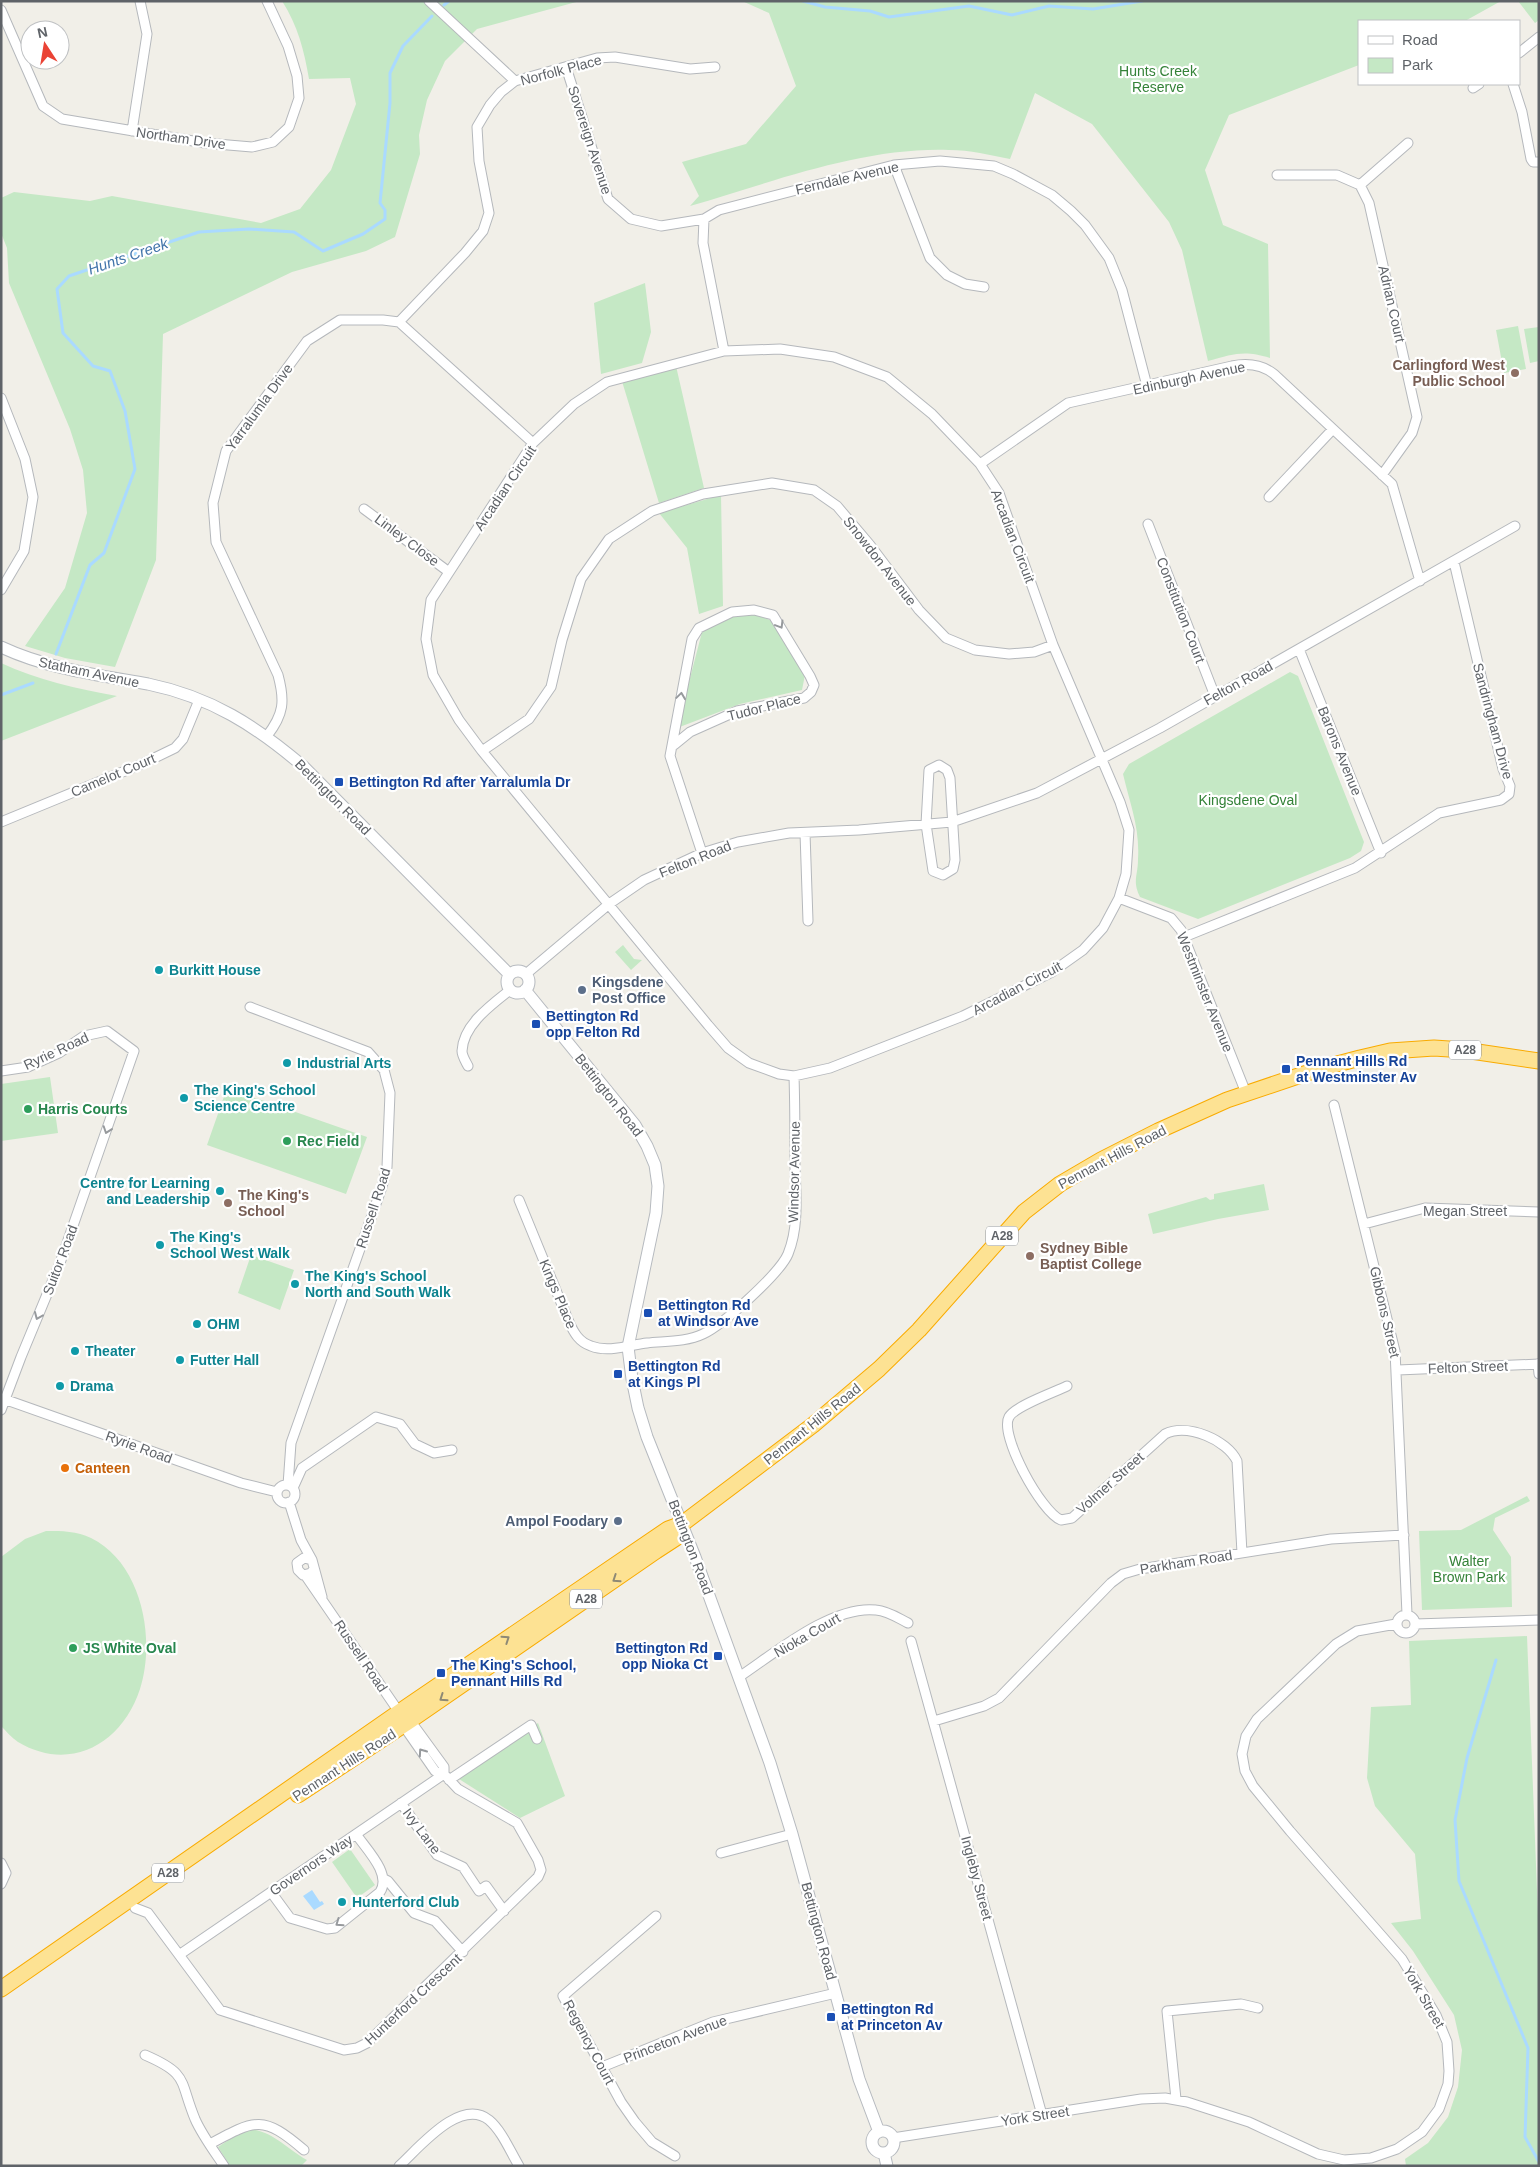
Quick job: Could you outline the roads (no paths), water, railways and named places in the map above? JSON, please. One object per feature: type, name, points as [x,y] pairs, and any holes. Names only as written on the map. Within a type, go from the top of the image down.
[{"type":"highway","name":"Pennant Hills Road","points":[[1,2002],[142,1911],[282,1806],[668,1529],[682,1524],[813,1425],[879,1369],[919,1330],[1024,1212],[1070,1177],[1158,1131],[1246,1093],[1340,1062],[1412,1049],[1464,1050],[1539,1061]]},
{"type":"highway","name":"Pennant Hills Road","points":[[1,1989],[405,1719]]},
{"type":"main road","name":"Statham Avenue","points":[[1,647],[34,660],[65,669],[149,684]]},
{"type":"main road","name":"Bettington Road","points":[[149,684],[199,700],[246,722],[267,736],[304,767],[509,974]]},
{"type":"main road","points":[[517,970],[526,974],[529,984],[525,990],[518,993],[510,990],[506,982],[509,974],[517,970]]},
{"type":"main road","name":"Bettington Road","points":[[525,990],[635,1125],[648,1146],[655,1165],[658,1186],[656,1213],[628,1348],[638,1408],[770,1763],[792,1834],[859,2079],[879,2132]]},
{"type":"main road","points":[[879,2132],[889,2133],[893,2138],[892,2148],[884,2153],[877,2151],[873,2146],[874,2136],[879,2132]]},
{"type":"main road","points":[[884,2153],[887,2166]]},
{"type":"street","points":[[132,131],[147,34],[140,1]]},
{"type":"street","name":"Northam Drive","points":[[1,10],[43,106],[62,119],[205,143],[252,148],[273,142],[289,127],[299,98],[297,76],[288,46],[266,1]]},
{"type":"street","points":[[429,1],[515,81]]},
{"type":"street","points":[[1520,52],[1539,37]]},
{"type":"street","name":"Norfolk Place","points":[[399,322],[465,253],[482,231],[490,213],[479,161],[477,127],[490,105],[501,92],[515,81],[597,58],[614,57],[690,69],[715,67]]},
{"type":"street","name":"Sovereign Avenue","points":[[566,67],[608,199],[631,219],[661,226],[704,219]]},
{"type":"street","points":[[1513,85],[1522,112],[1531,159],[1533,162],[1539,162]]},
{"type":"street","points":[[1277,176],[1337,175],[1360,185],[1408,143]]},
{"type":"street","name":"Ferndale Avenue","points":[[704,219],[719,210],[894,165],[940,161],[994,166],[1032,183],[1071,211],[1097,241],[1116,274],[1128,310],[1147,386]]},
{"type":"street","points":[[894,165],[930,258],[947,275],[965,284],[984,287]]},
{"type":"street","name":"Adrian Court","points":[[1360,185],[1369,203],[1417,417],[1412,433],[1382,475]]},
{"type":"street","points":[[704,219],[703,243],[724,351]]},
{"type":"street","name":"Yarralumla Drive","points":[[267,736],[277,723],[282,706],[283,697],[278,675],[216,542],[213,503],[226,451],[307,341],[340,320],[399,322]]},
{"type":"street","points":[[399,322],[534,444]]},
{"type":"street","name":"Arcadian Circuit","points":[[780,349],[834,357],[887,377],[932,414],[980,464],[999,493],[1053,645],[1120,802],[1129,830],[1126,874],[1119,898],[1103,928],[1082,950],[1052,972],[963,1016],[830,1068],[794,1076],[779,1074],[750,1063],[728,1048],[482,751],[459,720],[433,675],[426,639],[431,600],[534,444],[574,404],[607,382],[724,351],[780,349]]},
{"type":"street","name":"Edinburgh Avenue","points":[[980,464],[1068,403],[1232,366],[1251,364],[1268,369],[1274,374],[1392,484],[1420,581]]},
{"type":"street","points":[[1,398],[25,459],[33,497],[24,550],[1,590]]},
{"type":"street","points":[[1269,496],[1333,429]]},
{"type":"street","name":"Snowdon Avenue","points":[[482,751],[529,719],[551,687],[562,640],[581,579],[609,539],[652,511],[703,494],[772,483],[814,490],[837,506],[870,545],[919,610],[946,638],[975,650],[1008,654],[1034,652],[1053,645]]},
{"type":"street","name":"Linley Close","points":[[364,508],[449,572]]},
{"type":"street","name":"Constitution Court","points":[[1148,524],[1215,696]]},
{"type":"street","name":"Felton Road","points":[[526,974],[610,904],[644,880],[702,852],[738,842],[789,833],[952,822],[1037,794],[1103,759],[1515,526]]},
{"type":"street","name":"Sandringham Drive","points":[[1184,937],[1355,868],[1381,853],[1439,813],[1506,798],[1510,790],[1503,769],[1454,562]]},
{"type":"street","name":"Tudor Place","points":[[674,744],[690,732],[737,711],[804,698],[811,692],[814,685],[810,676],[773,615],[754,610],[732,612],[699,628],[692,639],[674,744],[670,756],[674,773],[702,852]]},
{"type":"street","name":"Barons Avenue","points":[[1299,649],[1381,853]]},
{"type":"street","name":"Camelot Court","points":[[1,822],[142,764],[175,748],[182,739],[199,700]]},
{"type":"street","points":[[938,765],[947,770],[950,778],[955,860],[953,869],[943,875],[933,871],[926,824],[930,770],[938,765]]},
{"type":"street","points":[[805,833],[808,920]]},
{"type":"street","name":"Westminster Avenue","points":[[1119,898],[1170,918],[1178,926],[1246,1093]]},
{"type":"street","points":[[468,1066],[462,1053],[465,1036],[473,1023],[510,990]]},
{"type":"street","name":"Russell Road","points":[[250,1007],[368,1052],[384,1070],[390,1093],[387,1167],[291,1443],[290,1486]]},
{"type":"street","name":"Ryrie Road","points":[[1,1071],[28,1067],[59,1053],[84,1036],[107,1031],[134,1052]]},
{"type":"street","name":"Suitor Road","points":[[1,1410],[3,1398],[60,1263],[134,1052]]},
{"type":"street","name":"Windsor Avenue","points":[[628,1348],[644,1343],[682,1340],[704,1334],[718,1325],[777,1272],[787,1255],[792,1239],[796,1210],[794,1076]]},
{"type":"street","name":"Gibbons Street","points":[[1334,1105],[1395,1351],[1398,1370],[1407,1614]]},
{"type":"street","name":"Kings Place","points":[[520,1200],[577,1338],[596,1348],[628,1348]]},
{"type":"street","name":"Megan Street","points":[[1364,1224],[1416,1210],[1436,1208],[1539,1212]]},
{"type":"street","points":[[1538,1364],[1539,1374]]},
{"type":"street","name":"Felton Street","points":[[1398,1370],[1538,1364]]},
{"type":"street","name":"Volmer Street","points":[[1067,1386],[1013,1412],[1008,1421],[1009,1433],[1027,1480],[1053,1515],[1061,1520],[1072,1518],[1159,1438],[1172,1431],[1186,1430],[1219,1441],[1234,1454],[1238,1470],[1242,1553]]},
{"type":"street","name":"Ryrie Road","points":[[3,1398],[241,1483],[278,1492]]},
{"type":"street","points":[[290,1486],[302,1468],[376,1417],[400,1424],[415,1444],[434,1453],[452,1450]]},
{"type":"street","points":[[289,1502],[280,1501],[278,1492],[282,1486],[290,1486]]},
{"type":"street","points":[[289,1502],[295,1496],[290,1486]]},
{"type":"street","points":[[289,1502],[300,1540],[313,1564],[322,1599]]},
{"type":"street","name":"Parkham Road","points":[[934,1721],[984,1706],[998,1698],[1111,1583],[1123,1574],[1140,1569],[1331,1538],[1404,1536]]},
{"type":"street","points":[[300,1540],[301,1558],[297,1563],[297,1568],[300,1573],[305,1575],[311,1573],[313,1564]]},
{"type":"street","points":[[301,1558],[307,1558],[313,1564]]},
{"type":"street","name":"Russell Road","points":[[305,1575],[405,1719]]},
{"type":"street","name":"Nioka Court","points":[[739,1677],[836,1616],[877,1610],[887,1612],[908,1623]]},
{"type":"street","points":[[1407,1614],[1413,1618],[1416,1624],[1414,1630],[1406,1633],[1398,1629],[1396,1624],[1401,1616],[1407,1614]]},
{"type":"street","points":[[1416,1624],[1539,1620]]},
{"type":"street","name":"York Street","points":[[893,2138],[1141,2099],[1176,2099],[1249,2122],[1318,2154],[1344,2160],[1371,2158],[1398,2149],[1422,2132],[1438,2109],[1448,2084],[1449,2055],[1447,2042],[1436,2014],[1402,1959],[1253,1786],[1245,1771],[1242,1754],[1246,1736],[1257,1719],[1336,1644],[1357,1631],[1396,1624]]},
{"type":"street","name":"Ingleby Street","points":[[911,1641],[1042,2115]]},
{"type":"street","name":"Hunterford Crescent","points":[[142,1911],[179,1955],[220,2010],[344,2050],[357,2048],[367,2043],[538,1878],[541,1870],[538,1860],[517,1823],[458,1789],[447,1777],[444,1767],[405,1719]]},
{"type":"street","name":"Governors Way","points":[[179,1955],[401,1803],[531,1725],[537,1739]]},
{"type":"street","name":"Ivy Lane","points":[[401,1803],[437,1855],[463,1867],[479,1891],[486,1886],[504,1911]]},
{"type":"street","points":[[271,1892],[290,1918],[327,1929],[335,1928],[380,1892],[384,1884],[384,1878],[379,1867],[356,1834]]},
{"type":"street","points":[[721,1853],[792,1834]]},
{"type":"street","points":[[1,1863],[6,1873],[1,1884]]},
{"type":"street","points":[[384,1878],[414,1913],[435,1921],[463,1952]]},
{"type":"street","name":"Regency Court","points":[[656,1916],[563,1996],[635,2122],[652,2142],[675,2156]]},
{"type":"street","name":"Princeton Avenue","points":[[602,2067],[713,2022],[836,1993]]},
{"type":"street","points":[[1176,2099],[1167,2011],[1241,2004],[1258,2008]]},
{"type":"street","points":[[145,2055],[169,2066],[180,2077],[184,2083],[196,2119],[224,2166]]},
{"type":"street","points":[[399,2166],[447,2123],[460,2116],[475,2114],[490,2121],[519,2166]]},
{"type":"street","points":[[210,2144],[241,2127],[254,2124],[276,2128],[304,2150]]},
{"type":"water","points":[[312,1890],[320,1902],[322,1901],[324,1904],[314,1910],[303,1896]]},
{"type":"waterway","name":"Hunts Creek","points":[[444,5],[449,1]]},
{"type":"waterway","name":"Hunts Creek","points":[[803,1],[825,7],[870,11],[889,17],[969,6],[1012,15],[1049,6],[1093,9],[1142,1]]},
{"type":"waterway","name":"Hunts Creek","points":[[56,654],[90,565],[104,553],[135,469],[125,411],[110,371],[93,366],[63,333],[57,289],[69,276],[199,232],[249,229],[294,232],[323,251],[363,234],[385,219],[385,210],[380,203],[390,103],[390,73],[403,46],[432,16]]},
{"type":"waterway","name":"Hunts Creek","points":[[1,695],[33,683]]},
{"type":"waterway","points":[[1496,1660],[1467,1758],[1455,1820],[1459,1881],[1528,2048],[1525,2137],[1539,2162]]},
{"type":"place","name":"Carlingford West Public School","points":[[1515,373]]},
{"type":"place","name":"Bettington Rd after Yarralumla Dr","points":[[339,782]]},
{"type":"place","name":"Burkitt House","points":[[159,970]]},
{"type":"place","name":"Kingsdene Post Office","points":[[582,990]]},
{"type":"place","name":"Bettington Rd opp Felton Rd","points":[[536,1024]]},
{"type":"place","name":"Industrial Arts","points":[[287,1063]]},
{"type":"place","name":"Pennant Hills Rd at Westminster Av","points":[[1286,1069]]},
{"type":"place","name":"The King's School Science Centre","points":[[184,1098]]},
{"type":"place","name":"Harris Courts","points":[[28,1109]]},
{"type":"place","name":"Rec Field","points":[[287,1141]]},
{"type":"place","name":"Centre for Learning and Leadership","points":[[220,1191]]},
{"type":"place","name":"The King's School","points":[[228,1203]]},
{"type":"place","name":"The King's School West Walk","points":[[160,1245]]},
{"type":"place","name":"Sydney Bible Baptist College","points":[[1030,1256]]},
{"type":"place","name":"The King's School North and South Walk","points":[[295,1284]]},
{"type":"place","name":"Bettington Rd at Windsor Ave","points":[[648,1313]]},
{"type":"place","name":"OHM","points":[[197,1324]]},
{"type":"place","name":"Theater","points":[[75,1351]]},
{"type":"place","name":"Futter Hall","points":[[180,1360]]},
{"type":"place","name":"Bettington Rd at Kings Pl","points":[[618,1374]]},
{"type":"place","name":"Drama","points":[[60,1386]]},
{"type":"place","name":"Canteen","points":[[65,1468]]},
{"type":"place","name":"Ampol Foodary","points":[[618,1521]]},
{"type":"place","name":"JS White Oval","points":[[73,1648]]},
{"type":"place","name":"Bettington Rd opp Nioka Ct","points":[[718,1656]]},
{"type":"place","name":"The King's School, Pennant Hills Rd","points":[[441,1673]]},
{"type":"place","name":"Hunterford Club","points":[[342,1902]]},
{"type":"place","name":"Bettington Rd at Princeton Av","points":[[831,2017]]},
{"type":"park label","name":"Hunts Creek Reserve","points":[[1158,79]]},
{"type":"park label","name":"Kingsdene Oval","points":[[1248,800]]},
{"type":"park label","name":"Walter Brown Park","points":[[1469,1569]]}]
